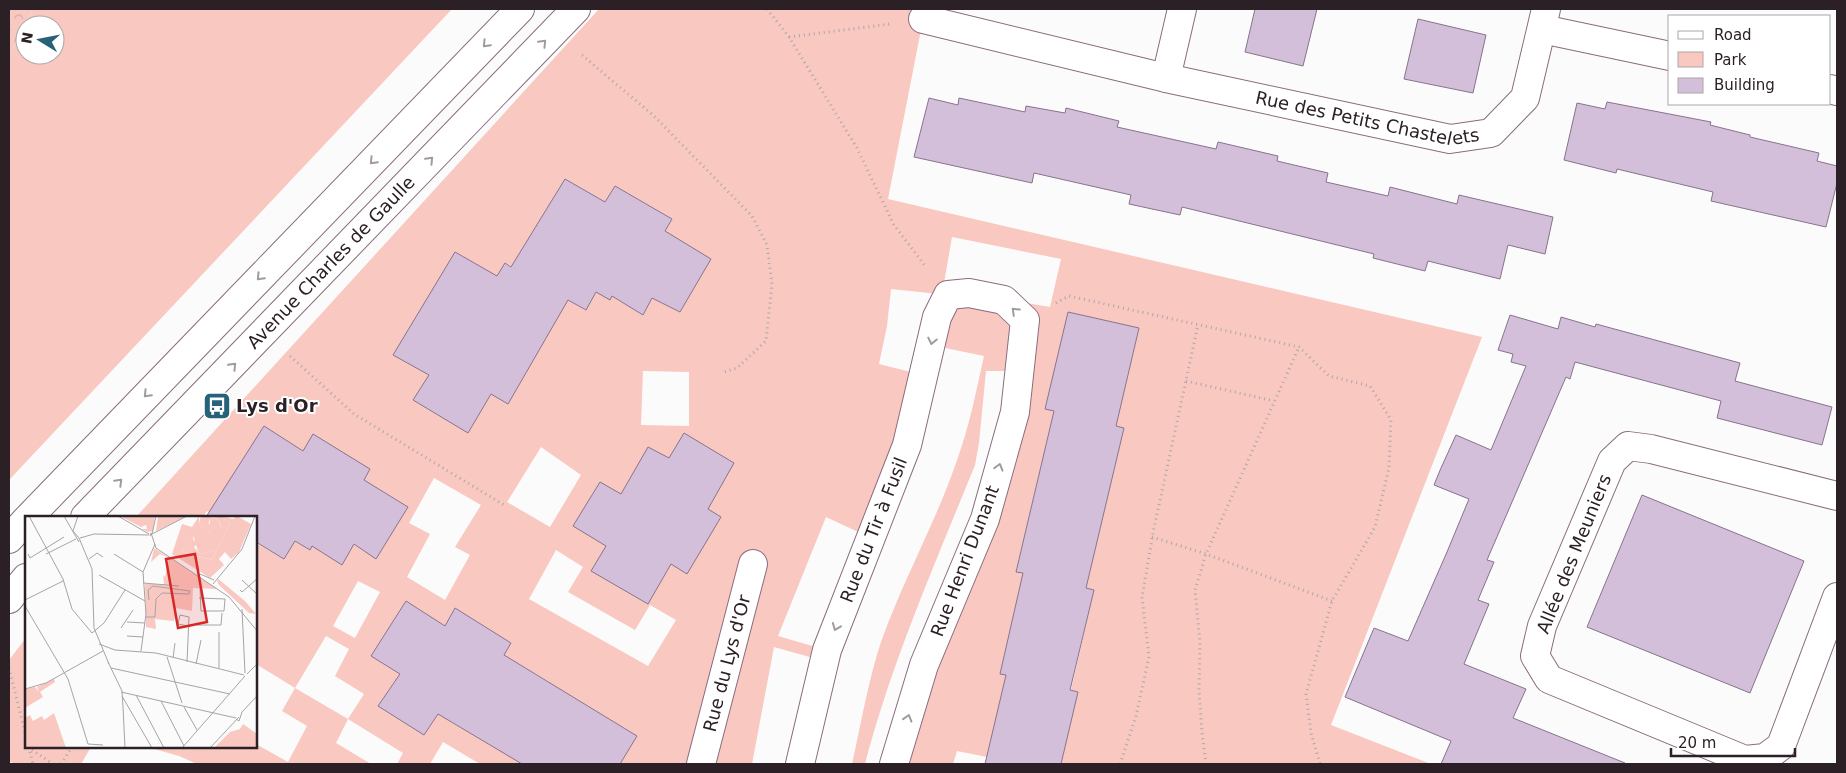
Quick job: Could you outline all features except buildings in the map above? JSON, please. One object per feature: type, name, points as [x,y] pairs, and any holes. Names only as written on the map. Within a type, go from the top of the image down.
[{"type":"street","points":[[30,516],[520,9]]},
{"type":"street","name":"Avenue Charles de Gaulle","points":[[86,516],[576,9]]},
{"type":"street","points":[[1166,78],[1182,9]]},
{"type":"street","name":"Rue des Petits Chastelets","points":[[922,19],[1166,78],[1450,139],[1491,133],[1525,98],[1544,19]]},
{"type":"street","points":[[1544,19],[1668,55]]},
{"type":"street","points":[[948,296],[970,293],[1004,300],[1025,320]]},
{"type":"street","name":"Rue du Tir à Fusil","points":[[800,764],[826,650],[907,445],[937,317],[948,296]]},
{"type":"street","name":"Rue Henri Dunant","points":[[894,764],[924,665],[985,519],[1014,412],[1025,320]]},
{"type":"street","name":"Allée des Meuniers","points":[[1837,496],[1651,449],[1628,446],[1612,461],[1542,626],[1535,656],[1549,678],[1745,760],[1765,758],[1781,746],[1837,597]]},
{"type":"street","points":[[9,539],[25,521]]},
{"type":"street","name":"Rue du Lys d'Or","points":[[701,764],[754,564]]},
{"type":"street","points":[[9,599],[25,579]]},
{"type":"path","points":[[767,9],[789,37],[857,148],[894,225],[948,296]]},
{"type":"path","points":[[789,37],[922,19]]},
{"type":"path","points":[[579,52],[654,116],[752,216],[767,245],[772,284],[766,341],[736,368],[721,373]]},
{"type":"path","points":[[1025,320],[1069,296],[1299,347],[1329,376],[1370,386],[1392,420],[1389,468],[1374,527],[1332,601],[1306,694],[1310,733],[1320,764]]},
{"type":"path","points":[[1120,764],[1136,716],[1149,657],[1142,597],[1152,537],[1198,325]]},
{"type":"path","points":[[264,332],[354,414],[504,505]]},
{"type":"path","points":[[1206,764],[1199,691],[1200,643],[1195,590],[1206,554],[1299,347]]},
{"type":"path","points":[[1186,381],[1274,401]]},
{"type":"path","points":[[1152,537],[1206,554],[1332,601]]},
{"type":"path","points":[[9,668],[25,732]]},
{"type":"path","points":[[29,748],[33,764]]},
{"type":"path","points":[[30,748],[53,764]]},
{"type":"path","points":[[61,764],[71,748]]},
{"type":"green space","points":[[9,9],[33,9],[30,15],[15,15],[15,44],[9,56]]},
{"type":"green space","points":[[33,9],[452,9],[9,480],[9,56],[15,44],[15,65],[65,65],[65,15],[30,15]]},
{"type":"green space","points":[[599,9],[925,9],[888,199],[1482,337],[1331,725],[1431,764],[1061,764],[1078,692],[1071,690],[1094,590],[1086,588],[1124,428],[1116,426],[1139,329],[1068,312],[1045,409],[1054,411],[1016,571],[1023,573],[1000,674],[1006,675],[987,757],[957,751],[953,764],[894,764],[924,665],[985,519],[1015,412],[1018,371],[986,371],[975,465],[901,650],[865,764],[852,764],[876,657],[899,596],[939,508],[961,450],[984,356],[931,345],[937,317],[948,295],[891,289],[887,326],[879,364],[923,375],[907,445],[824,661],[774,647],[752,764],[620,764],[637,736],[581,702],[565,727],[558,723],[559,719],[535,705],[549,682],[524,667],[520,673],[500,660],[511,643],[455,609],[445,626],[406,601],[371,656],[400,674],[378,706],[424,735],[440,711],[453,719],[451,722],[480,739],[493,719],[518,737],[507,755],[522,764],[480,764],[443,742],[430,764],[397,764],[403,753],[348,719],[364,694],[335,676],[349,649],[326,636],[295,688],[258,665],[258,544],[284,559],[295,541],[309,550],[312,546],[342,564],[354,544],[376,558],[408,507],[384,492],[380,499],[360,486],[369,469],[313,434],[303,451],[264,426],[230,480],[253,495],[249,503],[245,500],[235,516],[215,516],[207,511],[204,516],[137,516]],"holes":[[[565,179],[605,202],[615,186],[672,219],[662,236],[683,249],[686,244],[710,259],[680,312],[652,298],[643,315],[612,296],[610,300],[596,292],[585,310],[556,293],[542,318],[536,315],[523,336],[541,347],[508,403],[491,394],[468,433],[413,400],[429,375],[394,355],[422,309],[446,324],[455,309],[451,306],[457,296],[437,284],[455,252],[476,264],[470,275],[491,287],[506,263],[534,280],[549,256],[552,257],[557,249],[532,233]],[[952,237],[1061,259],[1050,307],[943,289]],[[643,371],[689,372],[689,426],[641,425]],[[541,447],[581,475],[550,527],[507,502]],[[434,478],[481,505],[455,547],[470,555],[445,600],[407,577],[430,534],[409,523]],[[826,517],[871,538],[826,650],[778,636]],[[556,550],[583,567],[568,592],[635,630],[650,605],[676,620],[648,666],[529,599]],[[358,581],[380,592],[355,638],[333,626]]]},
{"type":"green space","points":[[25,639],[25,748],[90,748],[81,764],[14,764],[9,761],[9,660]]},
{"type":"green space","points":[[295,688],[348,719],[336,743],[371,764],[197,764],[179,756],[151,748],[258,748],[258,745],[288,762],[307,726],[282,711]]},
{"type":"place","name":"Lys d'Or","points":[[217,406]]}]
